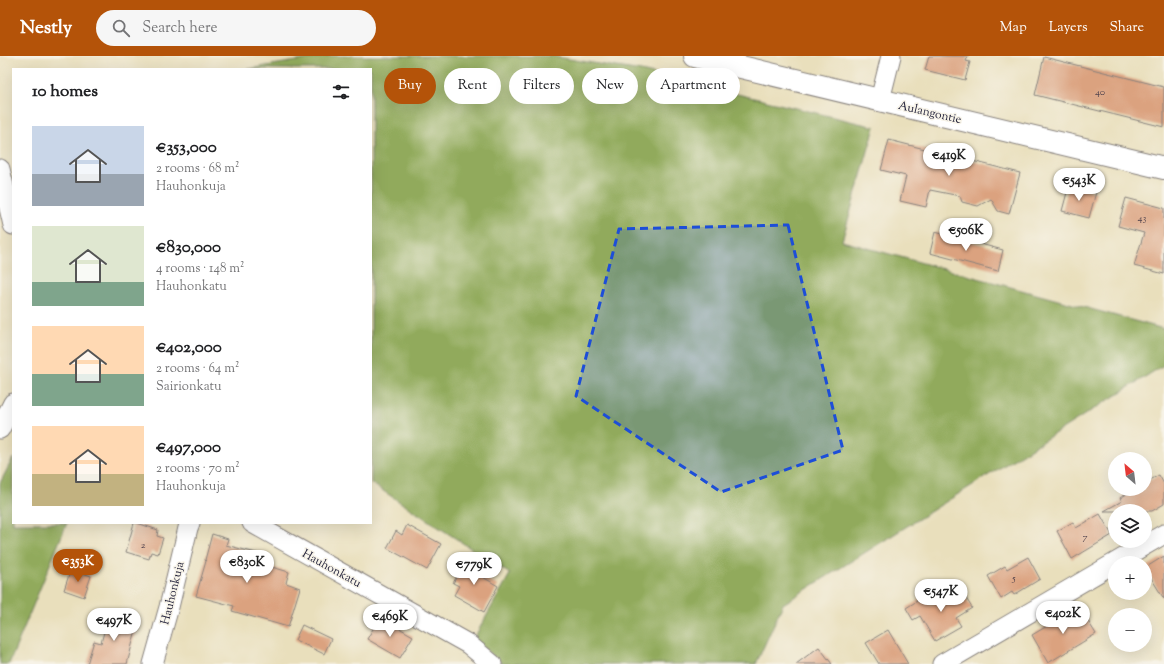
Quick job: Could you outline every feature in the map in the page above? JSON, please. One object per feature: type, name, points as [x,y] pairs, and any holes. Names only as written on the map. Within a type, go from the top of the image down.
[{"type":"main road","name":"Aulangontie","points":[[695,56],[1164,168]]},
{"type":"street","points":[[880,100],[891,56]]},
{"type":"street","points":[[0,169],[12,221]]},
{"type":"street","points":[[0,429],[12,405]]},
{"type":"street","name":"Hauhonkuja","points":[[153,664],[190,524]]},
{"type":"street","name":"Hauhonkatu","points":[[254,524],[468,644],[492,664]]},
{"type":"street","points":[[942,664],[1164,534]]},
{"type":"highlighted area","points":[[788,225],[843,450],[721,492],[576,396],[619,229]]},
{"type":"green space","points":[[327,56],[551,56],[623,68],[582,68],[582,104],[638,104],[638,70],[646,72],[646,104],[740,104],[740,95],[875,127],[842,241],[1164,329],[1164,365],[783,604],[756,664],[503,664],[473,640],[510,574],[372,484],[372,68],[254,68]]},
{"type":"green space","points":[[12,460],[12,524],[67,524],[9,664],[0,664],[0,483]]},
{"type":"building","points":[[929,56],[968,56],[966,61],[970,62],[965,80],[925,70]]},
{"type":"building","points":[[1044,57],[1164,87],[1164,127],[1035,95]]},
{"type":"building","points":[[889,140],[1020,173],[1009,214],[998,211],[991,199],[978,206],[962,202],[960,196],[930,190],[926,207],[900,201],[906,176],[881,170]]},
{"type":"building","points":[[1069,185],[1096,192],[1089,218],[1062,211]]},
{"type":"building","points":[[1126,198],[1164,208],[1164,274],[1134,266],[1144,233],[1118,226]]},
{"type":"building","points":[[935,232],[1003,250],[998,271],[930,253]]},
{"type":"building","points":[[1159,475],[1164,484],[1164,504],[1152,511],[1152,504],[1117,504],[1122,501],[1120,498],[1123,496],[1152,496],[1152,479]]},
{"type":"building","points":[[1100,514],[1108,528],[1108,537],[1072,559],[1057,531],[1073,522],[1076,528]]},
{"type":"building","points":[[134,524],[140,524],[158,530],[157,536],[163,538],[158,554],[151,552],[149,559],[126,552]]},
{"type":"building","points":[[407,525],[441,544],[427,570],[387,548],[396,531],[402,535]]},
{"type":"building","points":[[212,534],[228,539],[226,545],[260,554],[258,563],[289,572],[286,583],[300,588],[288,627],[232,611],[234,606],[196,596]]},
{"type":"building","points":[[1164,556],[1164,599],[1152,579],[1152,564]]},
{"type":"building","points":[[1028,557],[1040,579],[1014,595],[1012,592],[1001,599],[988,576],[1005,566],[1007,569]]},
{"type":"building","points":[[468,558],[485,568],[481,576],[498,586],[484,612],[454,595],[459,586],[453,583]]},
{"type":"building","points":[[71,569],[91,576],[84,597],[64,590]]},
{"type":"building","points":[[960,588],[972,608],[956,618],[961,626],[935,641],[920,616],[913,620],[906,608],[925,596],[931,605]]},
{"type":"building","points":[[1081,610],[1096,634],[1048,663],[1032,635],[1069,613],[1071,617]]},
{"type":"building","points":[[109,614],[138,622],[127,664],[87,664],[94,641],[101,643]]},
{"type":"building","points":[[380,617],[413,636],[400,658],[367,639]]},
{"type":"building","points":[[302,625],[331,639],[324,654],[295,640]]},
{"type":"building","points":[[888,630],[908,664],[879,664],[866,643]]},
{"type":"building","points":[[819,647],[832,664],[796,664]]}]
